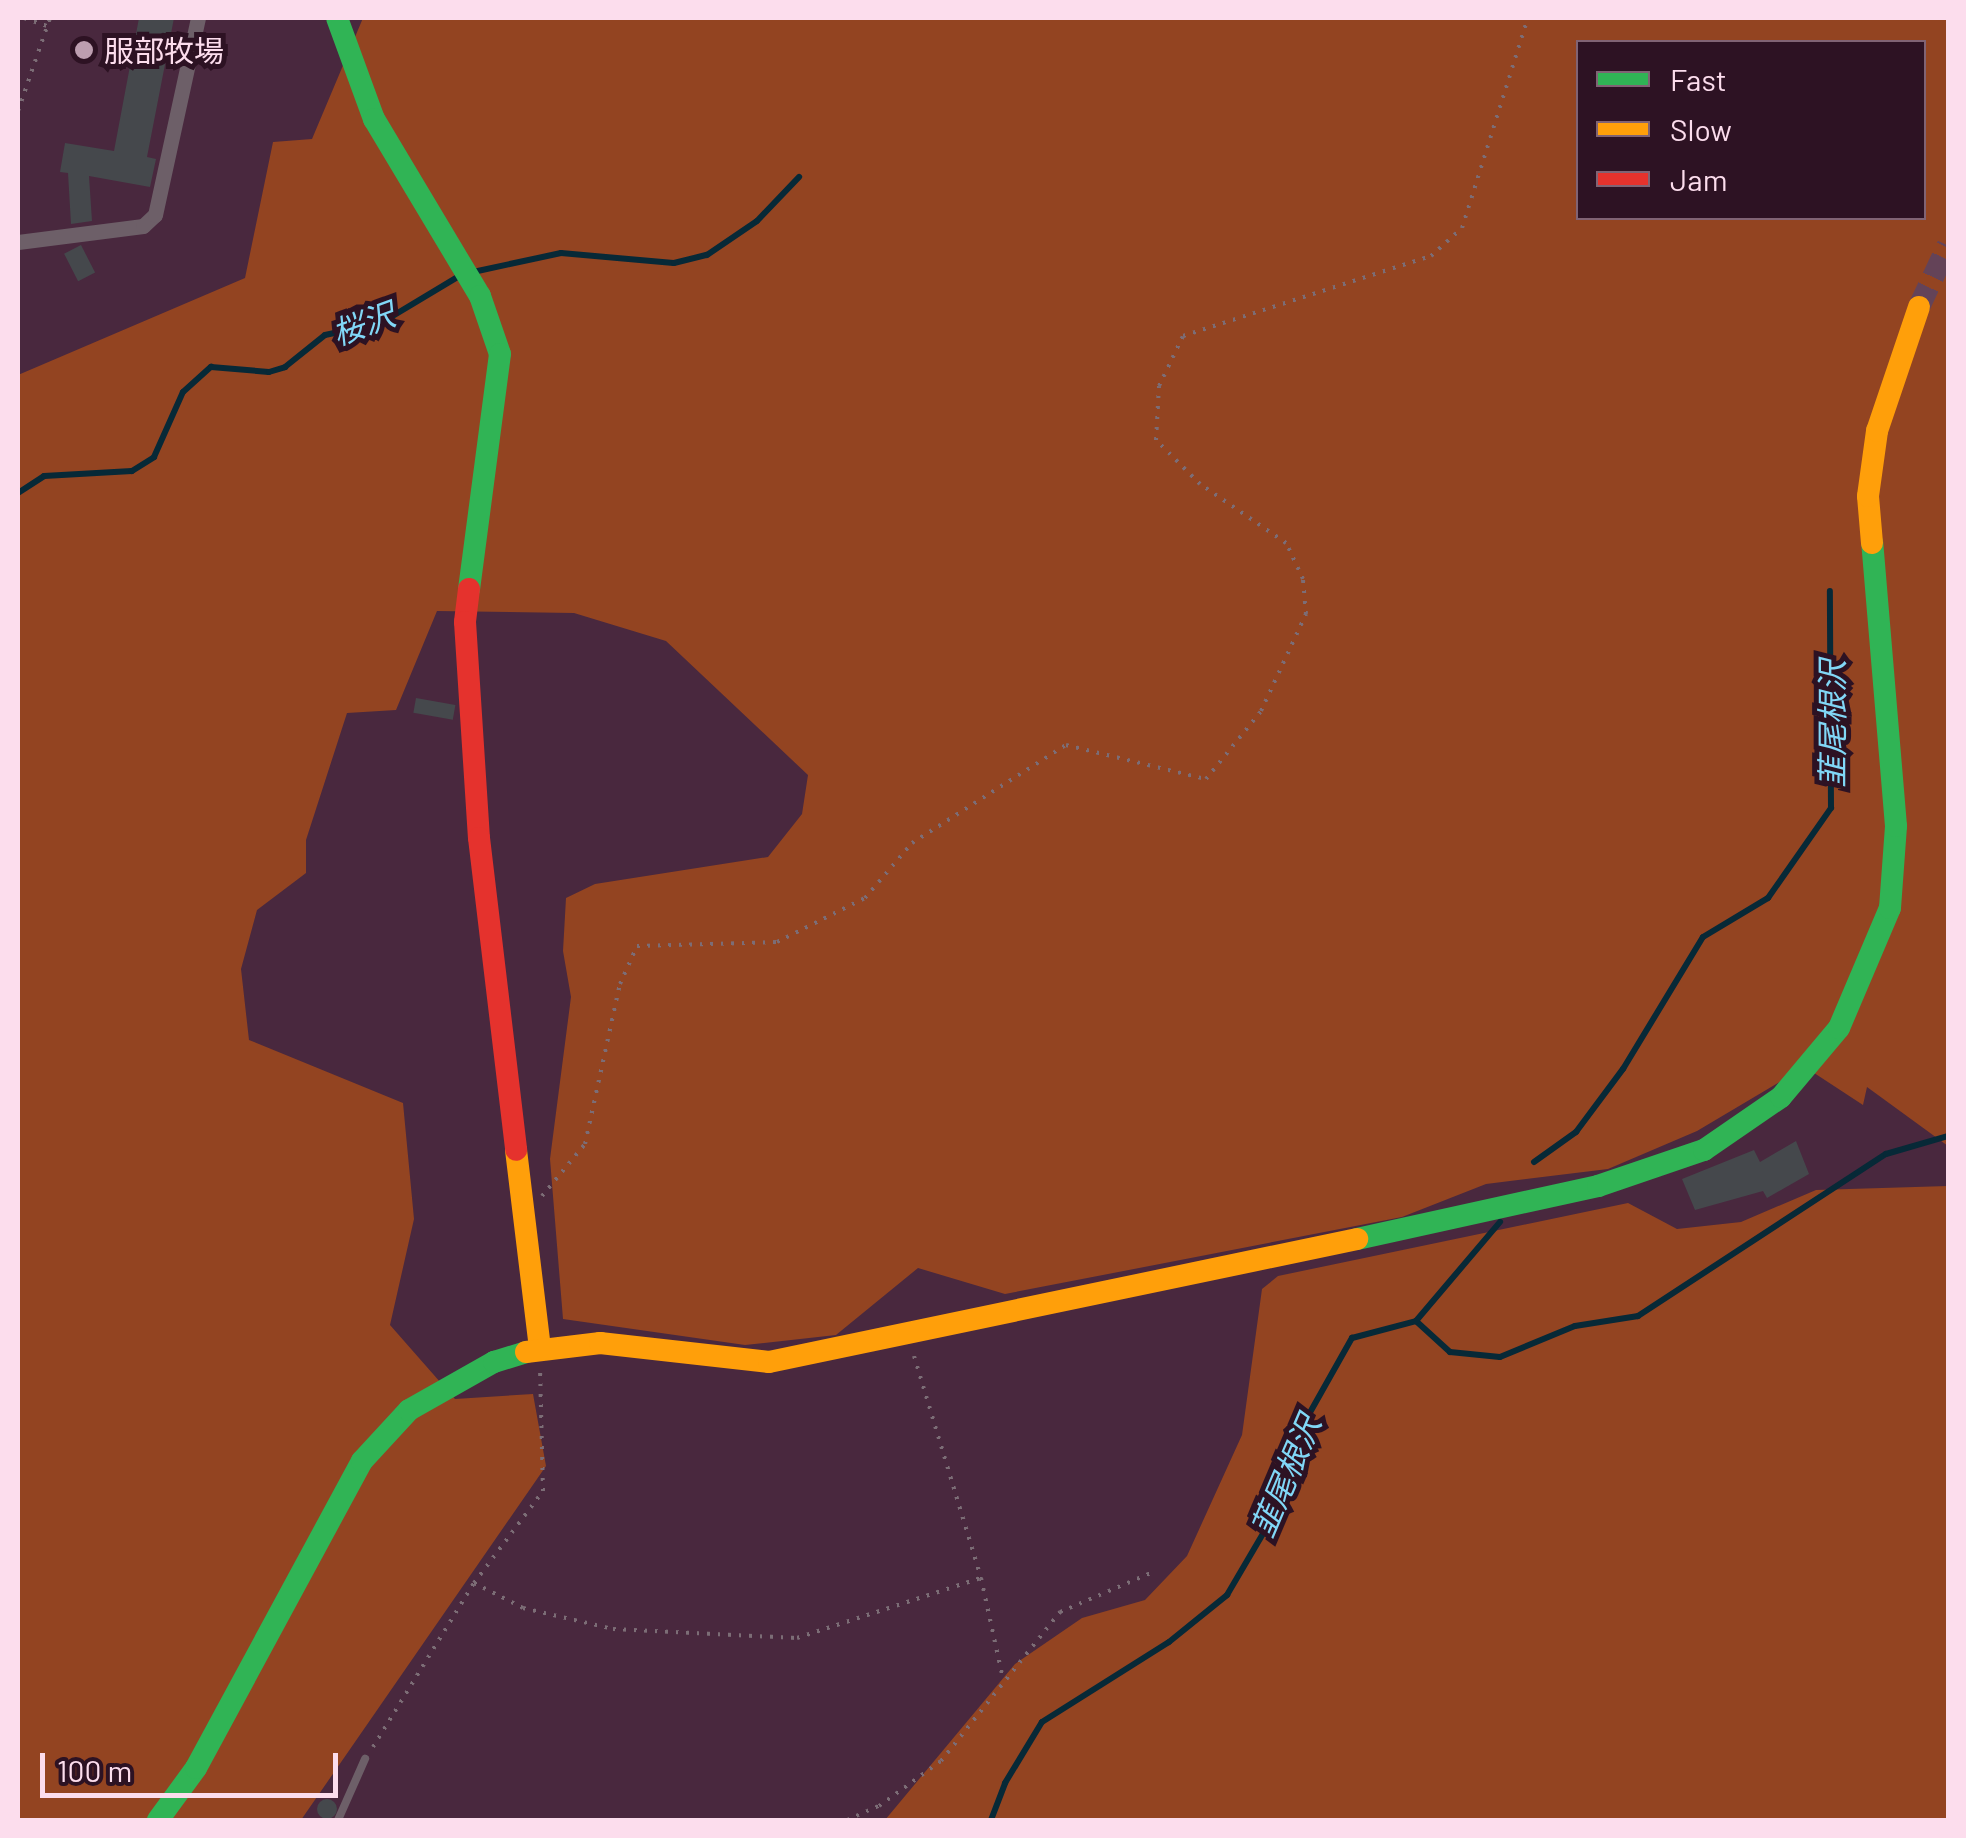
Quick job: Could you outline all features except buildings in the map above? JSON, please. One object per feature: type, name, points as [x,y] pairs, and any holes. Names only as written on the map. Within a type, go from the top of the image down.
[{"type":"street","points":[[18,242],[143,226],[155,215],[198,18]]},
{"type":"street","points":[[337,18],[374,119],[459,258],[480,296],[497,341],[500,387],[470,548],[465,622],[479,838],[540,1348]]},
{"type":"street","points":[[158,1820],[212,1740],[344,1487],[382,1434],[464,1376],[540,1348],[600,1343],[769,1362],[908,1338],[1598,1186],[1704,1150],[1781,1097],[1839,1028],[1868,972],[1896,866],[1869,557],[1877,431],[1919,308]]},
{"type":"lane","points":[[338,1820],[365,1759]]},
{"type":"path","points":[[24,18],[47,26]]},
{"type":"path","points":[[18,111],[50,18]]},
{"type":"path","points":[[526,1206],[554,1188],[585,1144],[620,984],[638,946],[777,942],[865,898],[912,843],[1066,745],[1206,780],[1261,710],[1306,614],[1303,579],[1286,543],[1200,484],[1156,440],[1160,386],[1183,336],[1432,256],[1462,228],[1528,18]]},
{"type":"path","points":[[908,1338],[981,1578],[1003,1679]]},
{"type":"path","points":[[365,1759],[474,1583],[542,1491],[540,1348]]},
{"type":"path","points":[[846,1820],[879,1806],[940,1761],[1060,1612],[1153,1572]]},
{"type":"path","points":[[474,1583],[523,1608],[613,1629],[797,1638],[981,1578]]},
{"type":"shaded area","points":[[363,18],[1948,18],[1948,1146],[1867,1087],[1863,1105],[1805,1067],[1697,1131],[1608,1169],[1486,1184],[1402,1217],[1005,1294],[918,1268],[836,1335],[745,1345],[563,1319],[550,1159],[571,997],[563,951],[566,898],[595,884],[768,857],[802,814],[808,775],[666,641],[574,613],[437,611],[396,710],[347,713],[306,840],[306,873],[257,910],[241,969],[249,1040],[403,1103],[414,1219],[390,1325],[455,1399],[533,1394],[546,1466],[301,1820],[18,1820],[18,375],[245,278],[273,142],[312,139]]},
{"type":"shaded area","points":[[1948,1186],[1948,1820],[885,1820],[1015,1664],[1082,1618],[1145,1600],[1187,1556],[1242,1435],[1262,1289],[1278,1276],[1628,1203],[1677,1229],[1741,1222],[1816,1190]]},
{"type":"waterway","name":"桜沢","points":[[473,272],[561,253],[674,263],[707,255],[757,221],[799,177]]},
{"type":"waterway","name":"桜沢","points":[[18,493],[44,476],[132,471],[154,457],[183,392],[211,367],[269,372],[285,367],[325,335],[381,323],[461,275]]},
{"type":"waterway","name":"韮尾根沢","points":[[1534,1162],[1576,1132],[1623,1069],[1703,937],[1768,898],[1831,808],[1830,591]]},
{"type":"waterway","points":[[1416,1321],[1450,1352],[1500,1357],[1575,1326],[1638,1316],[1886,1154],[1948,1136]]},
{"type":"waterway","name":"韮尾根沢","points":[[991,1820],[1005,1783],[1042,1722],[1169,1642],[1227,1595],[1271,1520],[1308,1416],[1352,1338],[1416,1321],[1500,1222]]},
{"type":"tunnel","points":[[1919,307],[1948,245]]},
{"type":"traffic: fast","points":[[337,18],[374,119],[480,296],[500,354],[469,589]]},
{"type":"traffic: fast","points":[[1357,1239],[1598,1186],[1704,1150],[1781,1097],[1839,1028],[1890,908],[1896,826],[1872,543]]},
{"type":"traffic: fast","points":[[158,1820],[196,1768],[362,1461],[409,1410],[494,1362],[526,1352]]},
{"type":"traffic: slow","points":[[1872,543],[1868,496],[1877,431],[1919,307]]},
{"type":"traffic: slow","points":[[516,1150],[540,1348]]},
{"type":"traffic: slow","points":[[526,1352],[600,1343],[769,1362],[1357,1239]]},
{"type":"traffic: jam","points":[[469,589],[465,622],[479,838],[516,1150]]},
{"type":"place","name":"服部牧場","points":[[84,50]]}]
